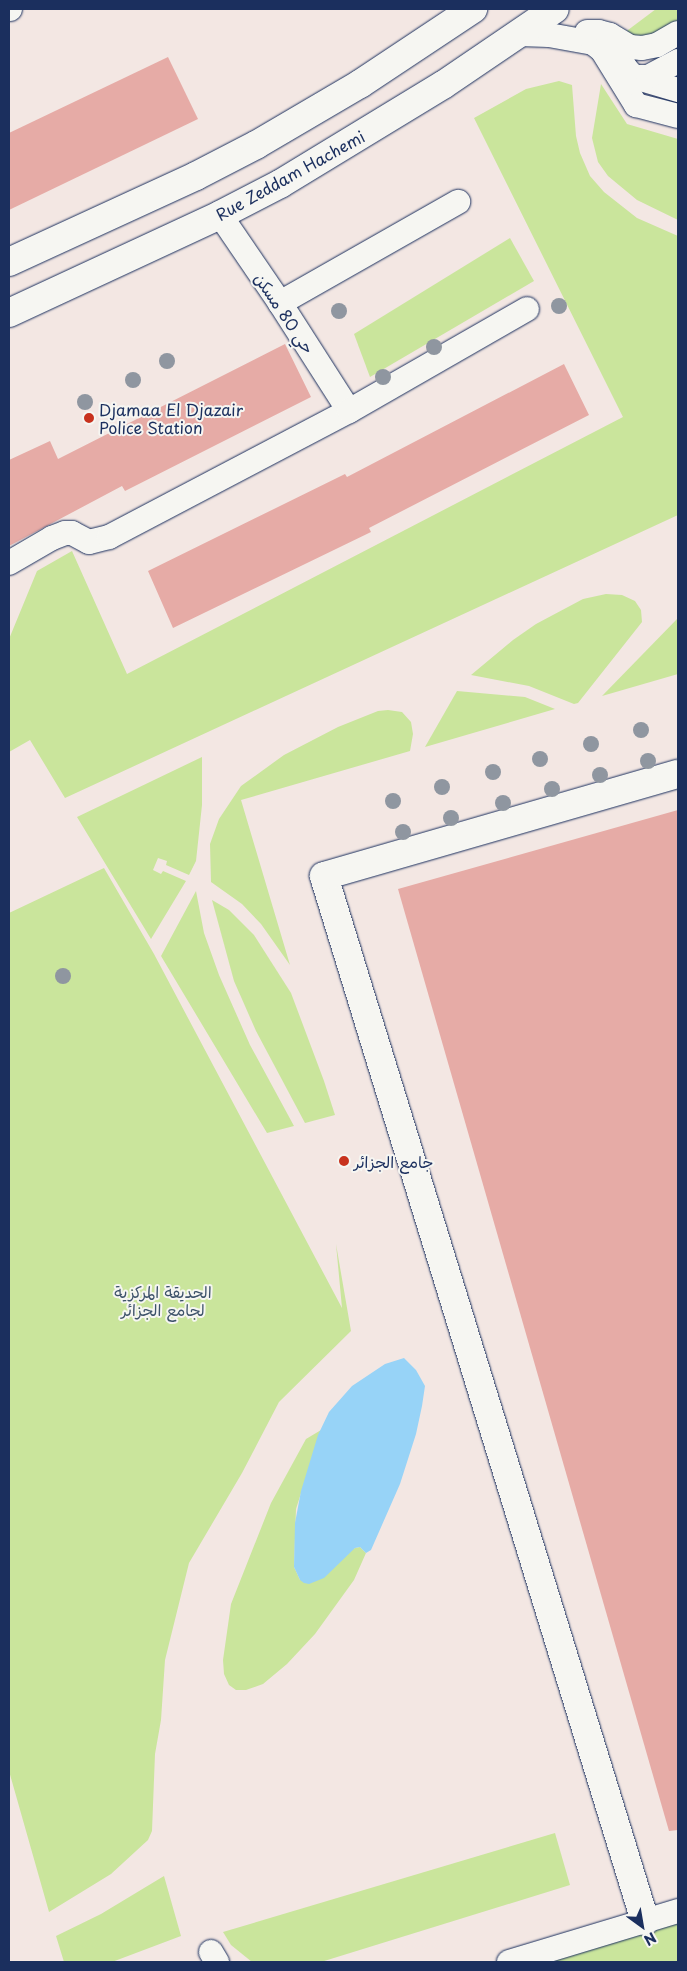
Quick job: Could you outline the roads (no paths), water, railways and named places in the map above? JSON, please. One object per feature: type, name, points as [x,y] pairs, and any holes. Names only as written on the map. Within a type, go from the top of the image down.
[{"type":"street","points":[[9,262],[196,176],[256,145],[360,84],[473,9]]},
{"type":"street","name":"Rue Zeddam Hachemi","points":[[9,313],[220,215],[338,150],[555,9]]},
{"type":"street","points":[[644,1921],[324,876],[678,774]]},
{"type":"lane","points":[[587,32],[600,36],[610,43],[627,70],[634,77],[678,90]]},
{"type":"lane","points":[[519,34],[549,35],[600,32],[610,35],[630,47],[642,48],[657,45],[678,33]]},
{"type":"lane","points":[[549,35],[593,43],[602,50],[636,105],[678,116]]},
{"type":"lane","points":[[634,77],[648,77],[678,61]]},
{"type":"lane","points":[[280,303],[458,202]]},
{"type":"lane","name":"حي 80 مسكن","points":[[220,215],[280,303],[349,411]]},
{"type":"lane","points":[[9,563],[52,538],[65,533],[72,533],[89,542],[97,542],[109,537],[349,411],[527,309]]},
{"type":"lane","points":[[509,1962],[678,1911]]},
{"type":"water","points":[[404,1358],[416,1370],[425,1386],[422,1406],[416,1434],[400,1484],[371,1550],[366,1553],[360,1547],[355,1548],[324,1578],[309,1584],[304,1583],[300,1580],[294,1567],[295,1523],[301,1491],[318,1435],[329,1412],[352,1386],[385,1364]]},
{"type":"place","name":"Djamaa El Djazair Police Station","points":[[89,418]]},
{"type":"place","name":"جامع الجزائر","points":[[344,1161]]},
{"type":"park label","name":"الحديقة المركزية لجامع الجزائر","points":[[163,1300]]}]
